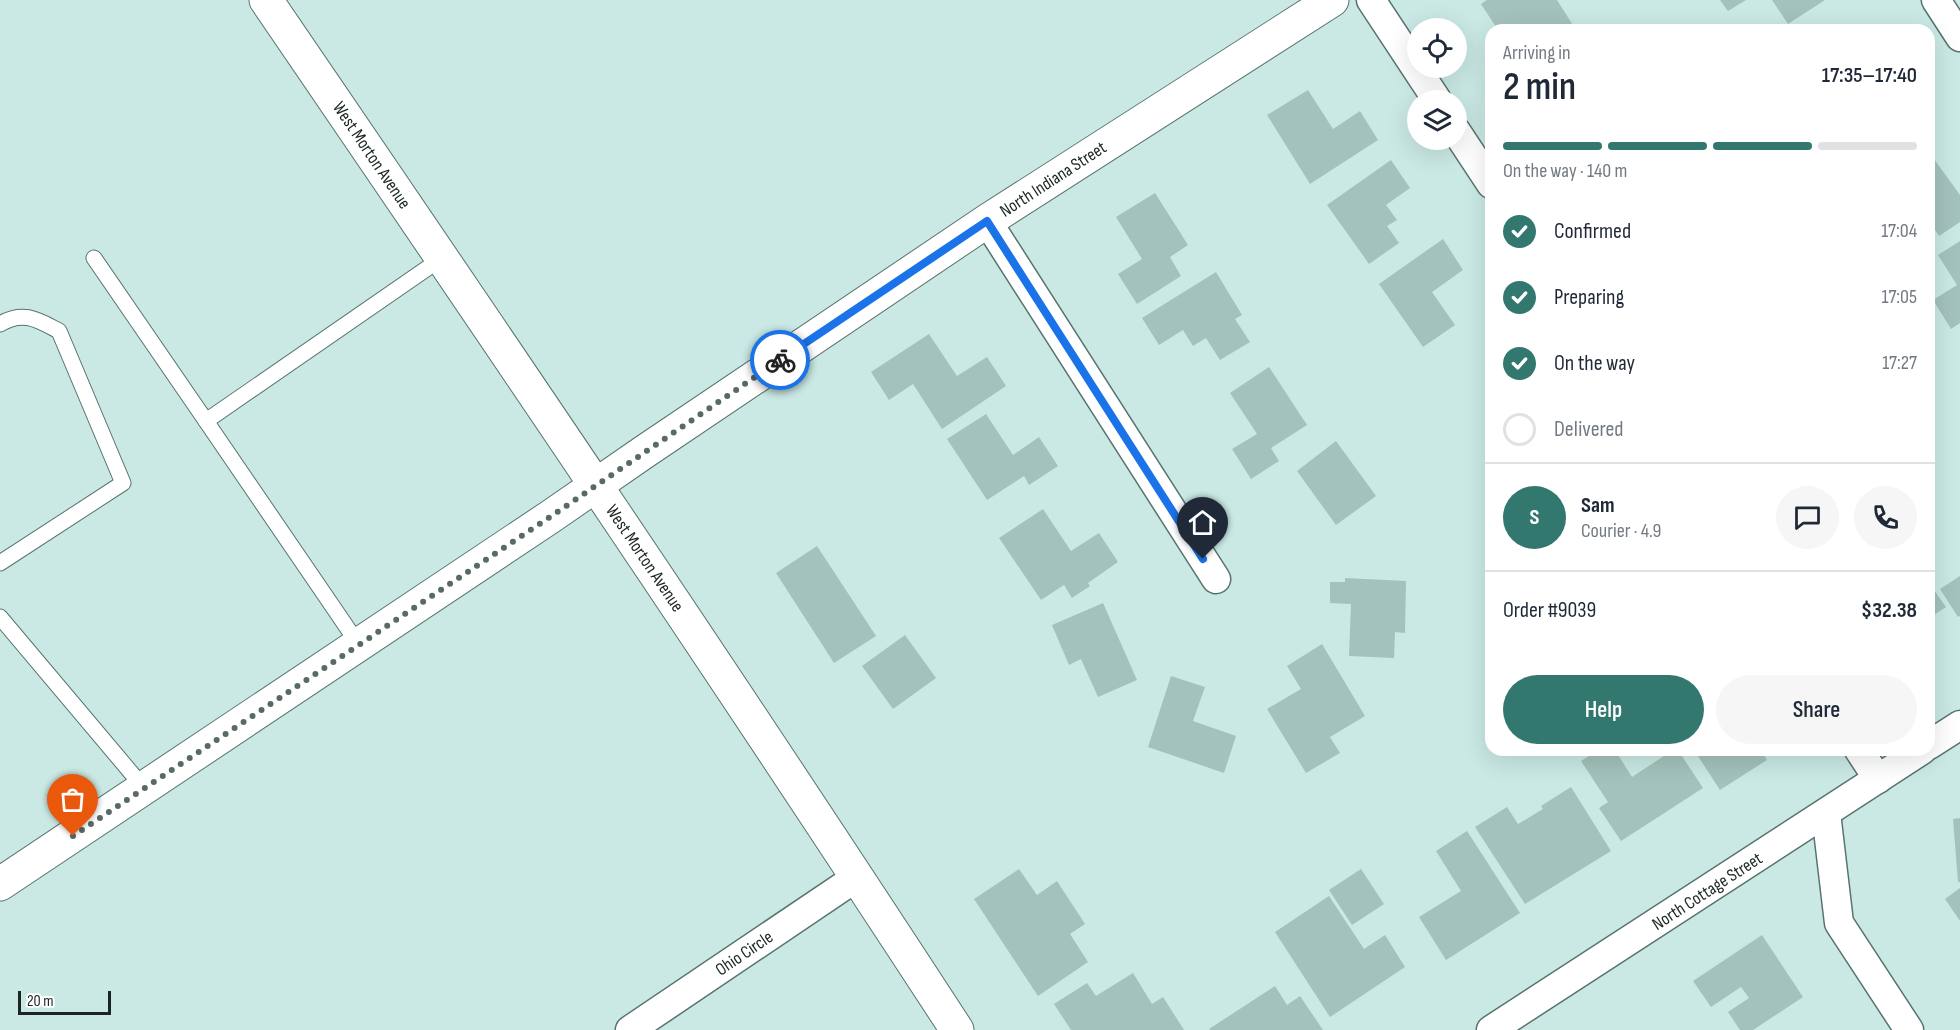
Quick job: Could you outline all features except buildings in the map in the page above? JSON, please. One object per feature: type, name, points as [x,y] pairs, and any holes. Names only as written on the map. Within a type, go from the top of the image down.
[{"type":"main road","name":"West Morton Avenue","points":[[266,0],[597,485],[957,1030]]},
{"type":"main road","name":"North Indiana Street","points":[[0,884],[987,221],[1332,0]]},
{"type":"street","points":[[1371,0],[1430,90]]},
{"type":"street","points":[[1936,0],[1960,37]]},
{"type":"street","points":[[1467,148],[1485,175]]},
{"type":"street","points":[[987,221],[1216,579]]},
{"type":"street","points":[[1935,741],[1960,725]]},
{"type":"street","points":[[1863,756],[1878,779]]},
{"type":"street","name":"North Cottage Street","points":[[1491,1030],[1913,756]]},
{"type":"street","points":[[1826,813],[1839,923],[1909,1030]]},
{"type":"street","name":"Ohio Circle","points":[[630,1030],[857,877]]},
{"type":"lane","points":[[94,258],[359,645]]},
{"type":"lane","points":[[206,421],[442,258]]},
{"type":"lane","points":[[0,324],[4,321],[30,316],[59,331],[123,483],[0,563]]},
{"type":"lane","points":[[0,617],[144,788]]},
{"type":"way so far","points":[[73,836],[780,360]]},
{"type":"route","points":[[780,360],[987,221],[1203,559]]}]
